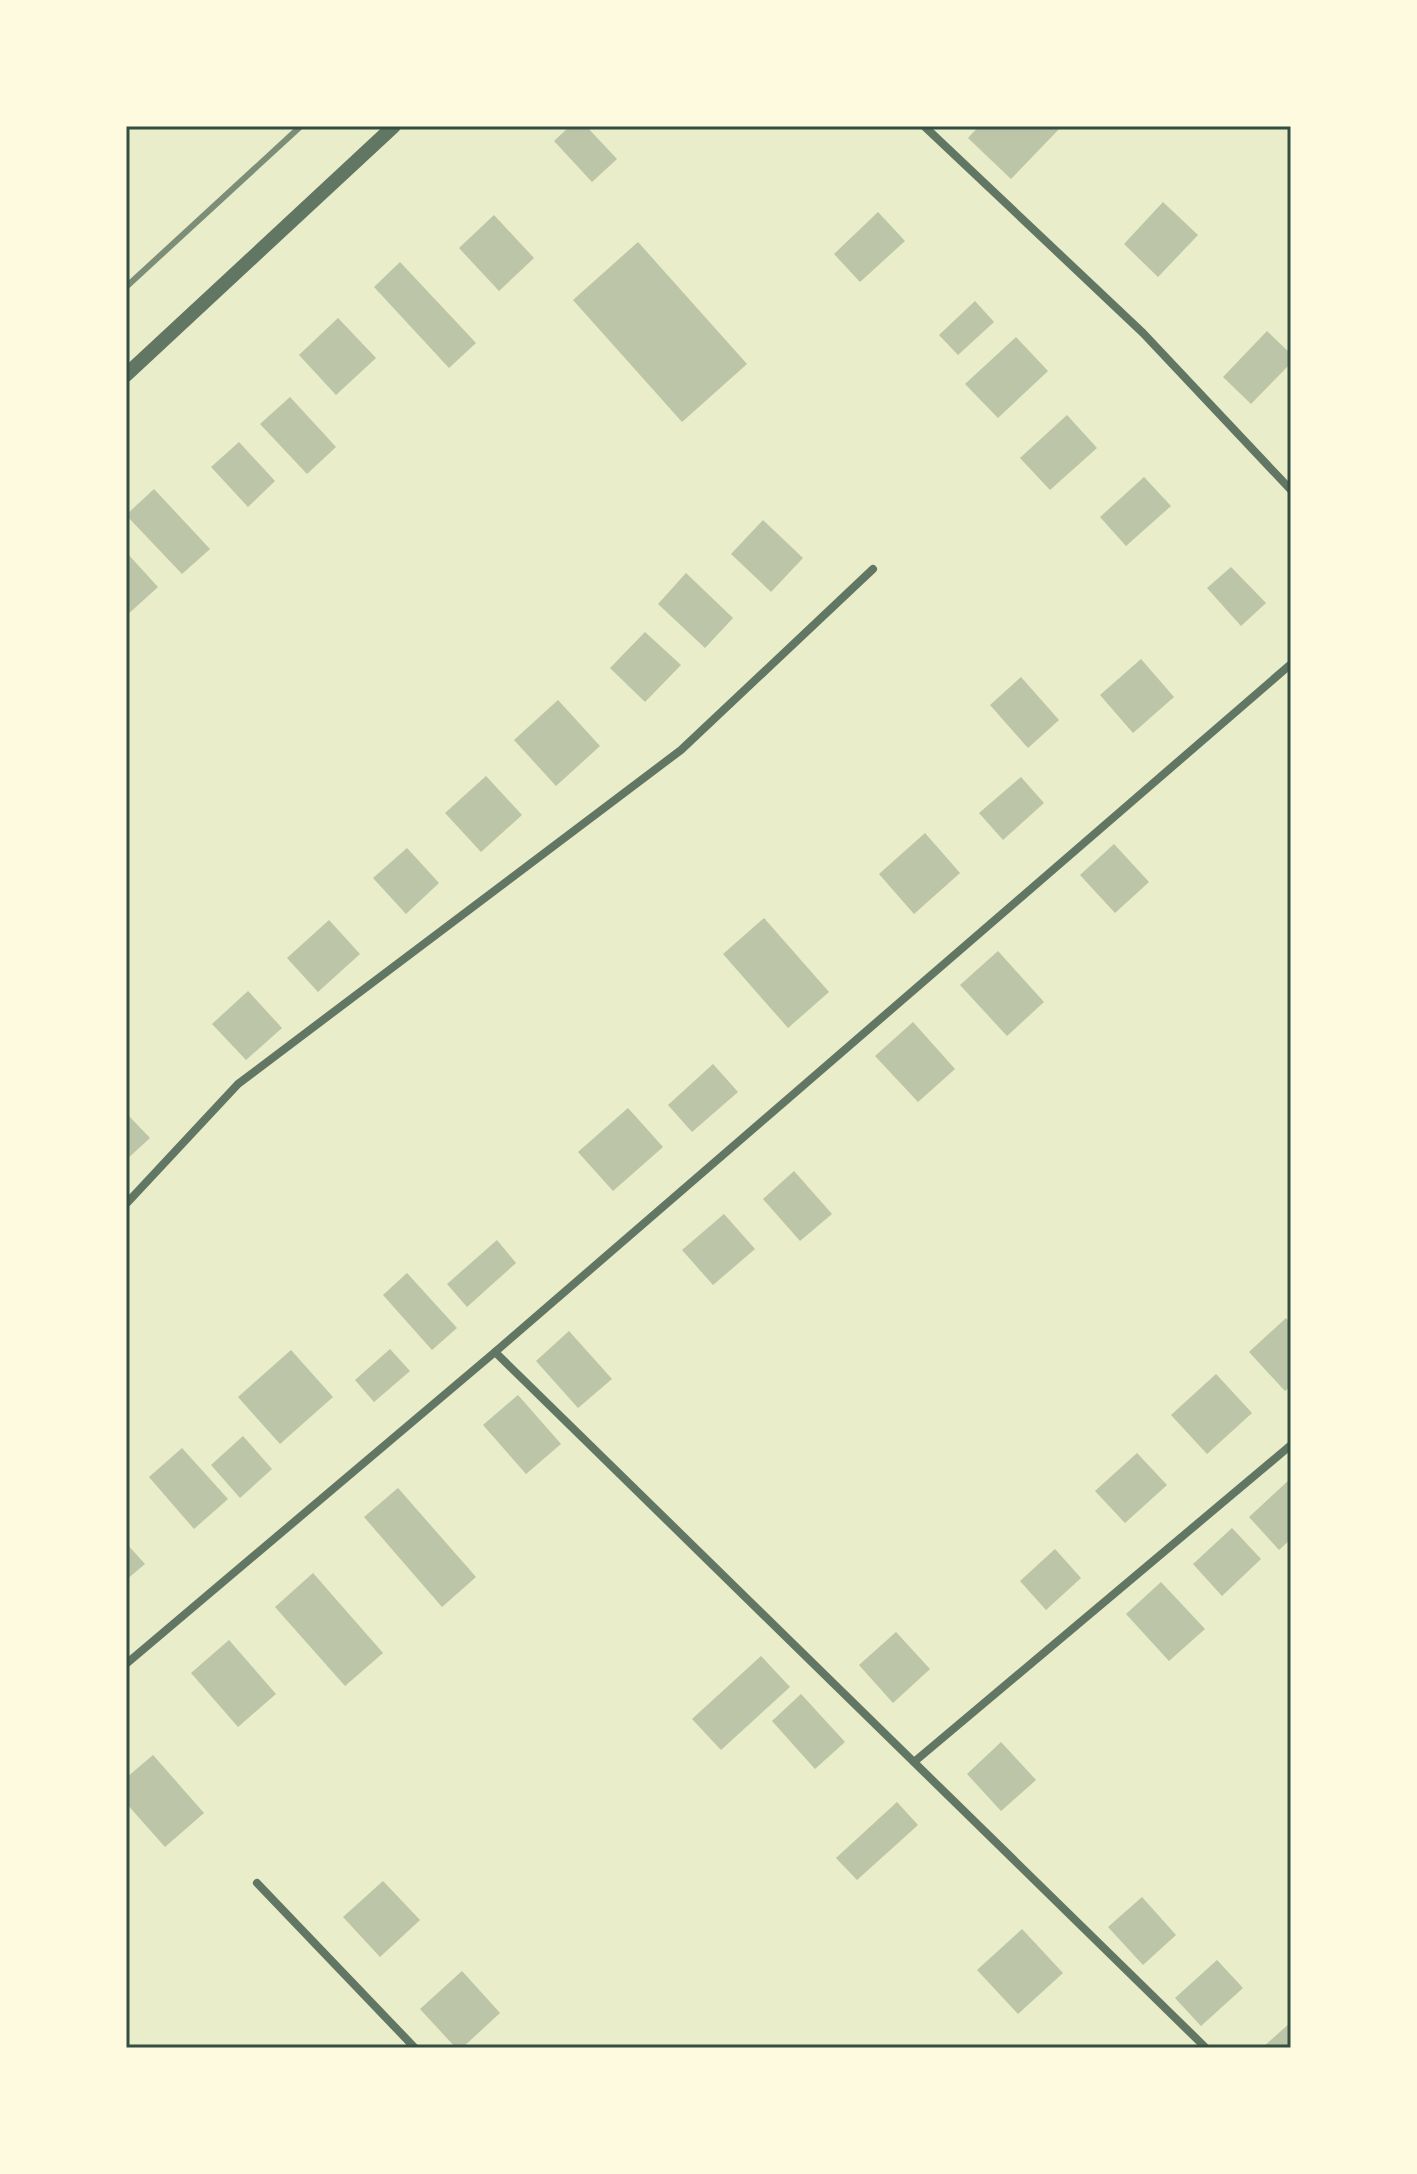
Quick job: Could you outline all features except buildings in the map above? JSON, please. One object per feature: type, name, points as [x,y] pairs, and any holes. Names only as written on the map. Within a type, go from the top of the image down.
[{"type":"street","points":[[126,375],[394,126]]},
{"type":"street","points":[[924,126],[1143,333],[1291,490]]},
{"type":"street","points":[[126,1204],[238,1084],[681,750],[873,569]]},
{"type":"street","points":[[126,1664],[495,1352],[1291,664]]},
{"type":"street","points":[[495,1352],[1206,2048]]},
{"type":"street","points":[[914,1762],[1291,1445]]},
{"type":"street","points":[[257,1883],[415,2048]]},
{"type":"railway","points":[[126,287],[301,126]]}]
